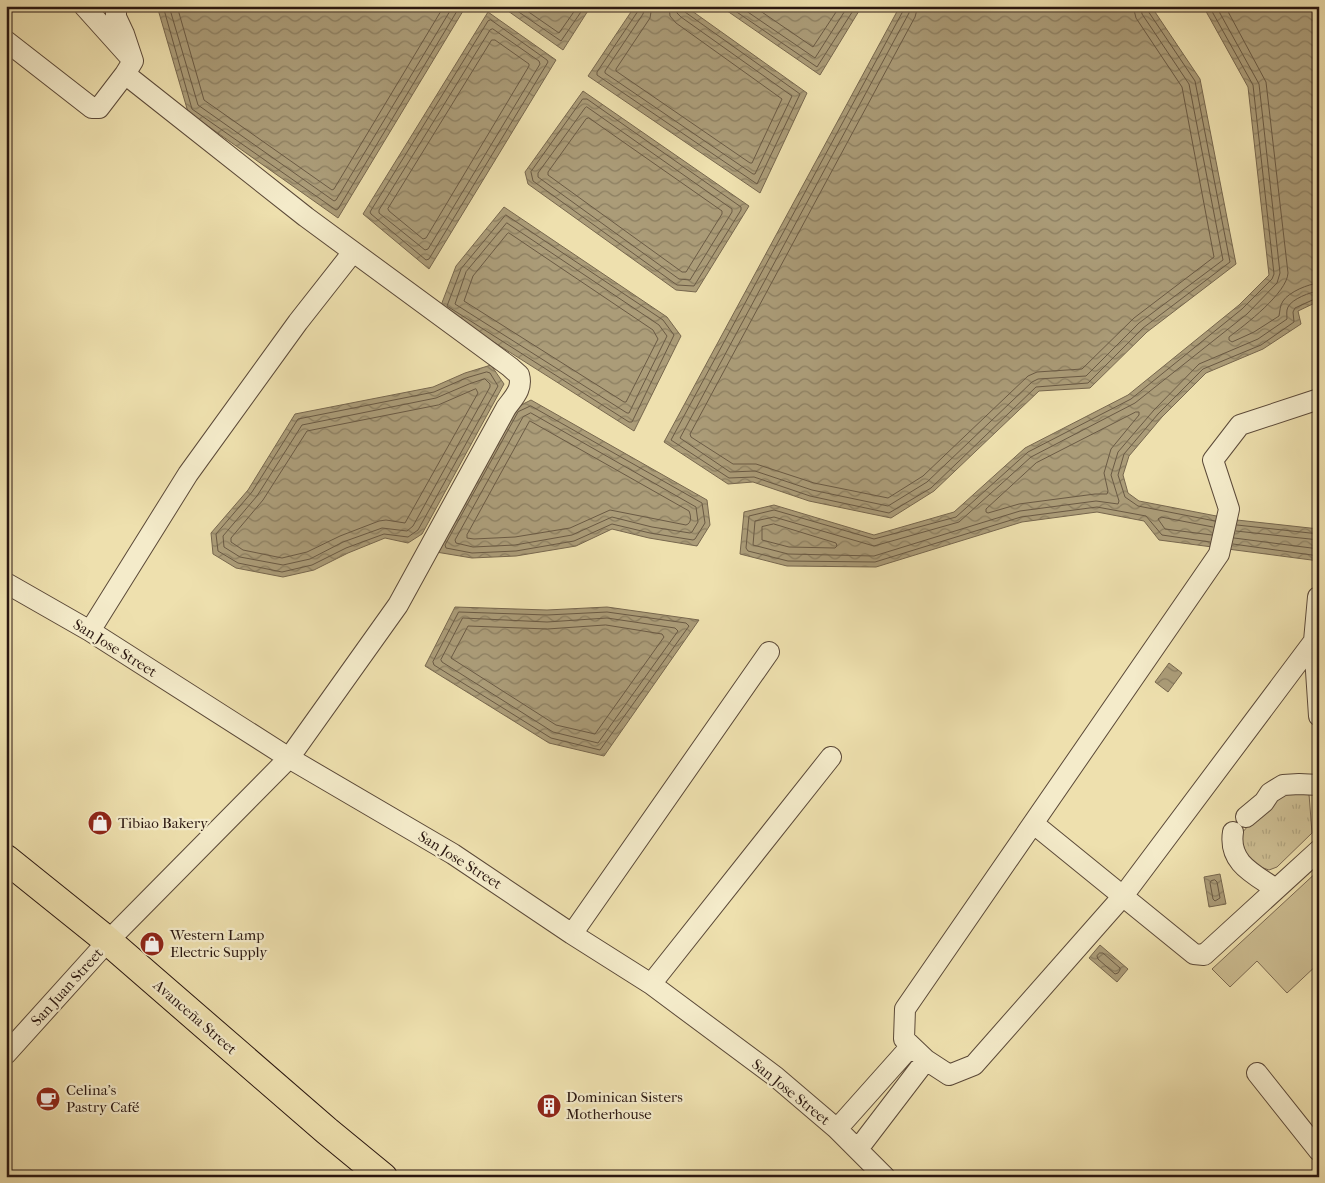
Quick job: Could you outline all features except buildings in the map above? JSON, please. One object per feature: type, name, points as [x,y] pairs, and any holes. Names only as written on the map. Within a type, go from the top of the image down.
[{"type":"main road","name":"Avanceña Street","points":[[6,859],[108,941],[327,1131],[383,1177]]},
{"type":"street","name":"San Juan Street","points":[[6,1054],[108,941],[289,758],[398,605],[506,408],[518,393],[521,385],[520,375],[306,217],[129,67],[84,6]]},
{"type":"street","points":[[6,41],[92,108],[99,108],[129,67],[124,34],[116,17],[116,6]]},
{"type":"street","points":[[90,632],[188,474],[298,322],[353,252]]},
{"type":"street","points":[[1314,642],[1124,896],[974,1065],[948,1075],[926,1060],[904,1039],[905,1009],[1219,554],[1229,509],[1213,460],[1240,426],[1319,399]]},
{"type":"street","name":"San Jose Street","points":[[6,583],[90,632],[289,758],[453,854],[572,934],[651,984],[776,1077],[837,1129],[885,1177]]},
{"type":"street","points":[[1318,597],[1314,642],[1319,716]]},
{"type":"street","points":[[572,934],[769,652]]},
{"type":"street","points":[[651,984],[831,757]]},
{"type":"street","points":[[1246,816],[1264,802],[1270,793],[1283,785],[1319,785]]},
{"type":"street","points":[[1034,824],[1194,954],[1204,955],[1319,850]]},
{"type":"street","points":[[1233,832],[1234,851],[1239,862],[1276,889]]},
{"type":"street","points":[[837,1129],[911,1046]]},
{"type":"street","points":[[858,1149],[926,1060]]},
{"type":"street","points":[[1257,1073],[1319,1151]]},
{"type":"green space","points":[[1287,792],[1309,794],[1312,833],[1277,867],[1269,870],[1249,863],[1240,835],[1276,795]]},
{"type":"green space","points":[[1319,870],[1319,963],[1287,993],[1257,961],[1230,987],[1212,969]]},
{"type":"water","points":[[157,6],[466,6],[338,218],[188,112]]},
{"type":"water","points":[[501,6],[591,6],[563,50]]},
{"type":"water","points":[[635,6],[685,6],[807,93],[760,193],[588,76]]},
{"type":"water","points":[[720,6],[862,6],[820,75]]},
{"type":"water","points":[[900,6],[1151,6],[1200,79],[1236,264],[1147,332],[1090,388],[1039,391],[934,491],[891,518],[809,501],[753,482],[728,484],[664,442]]},
{"type":"water","points":[[1203,6],[1319,6],[1319,301],[1298,311],[1301,324],[1263,349],[1206,373],[1162,417],[1129,456],[1123,475],[1128,493],[1139,501],[1237,520],[1319,529],[1319,561],[1159,540],[1144,521],[1097,512],[1022,522],[876,567],[787,566],[740,554],[744,512],[774,505],[874,535],[954,512],[1025,448],[1128,395],[1239,305],[1269,275],[1248,87]]},
{"type":"water","points":[[488,12],[556,60],[429,269],[363,214]]},
{"type":"water","points":[[583,91],[749,206],[696,292],[676,290],[528,184],[525,172]]},
{"type":"water","points":[[504,207],[667,317],[681,336],[634,431],[440,308],[456,266]]},
{"type":"water","points":[[491,365],[504,384],[422,534],[408,543],[385,538],[348,553],[314,570],[283,577],[236,568],[213,554],[211,533],[248,490],[295,414],[433,387],[465,373]]},
{"type":"water","points":[[531,400],[707,500],[710,525],[697,546],[649,538],[612,529],[576,546],[516,556],[472,558],[436,552],[515,408]]},
{"type":"water","points":[[455,607],[547,610],[607,607],[699,620],[604,756],[549,743],[425,666]]},
{"type":"water","points":[[1169,663],[1182,673],[1168,692],[1155,682]]},
{"type":"water","points":[[1220,874],[1226,904],[1209,907],[1204,877]]},
{"type":"water","points":[[1100,945],[1128,969],[1117,982],[1089,958]]},
{"type":"place","name":"Tibiao Bakery","points":[[100,823]]},
{"type":"place","name":"Western Lamp Electric Supply","points":[[152,944]]},
{"type":"place","name":"Celina's Pastry Café","points":[[48,1099]]},
{"type":"place","name":"Dominican Sisters Motherhouse","points":[[549,1106]]}]
